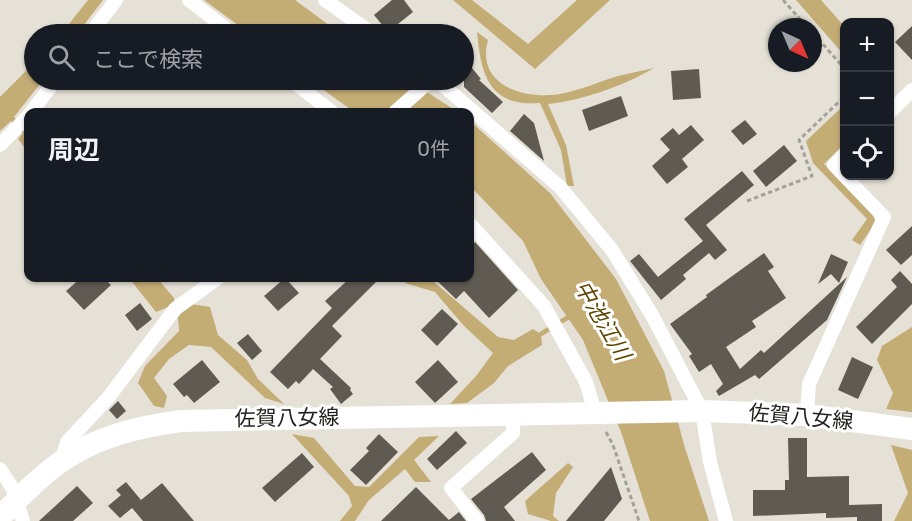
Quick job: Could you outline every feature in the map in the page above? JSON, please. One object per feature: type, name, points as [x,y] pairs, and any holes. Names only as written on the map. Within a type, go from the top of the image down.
[{"type":"main road","name":"佐賀八女線","points":[[0,517],[20,511],[61,462],[87,446],[118,433],[181,421],[696,411],[807,415],[912,429]]},
{"type":"street","points":[[98,24],[117,0]]},
{"type":"street","points":[[189,0],[220,24]]},
{"type":"street","points":[[324,0],[359,24]]},
{"type":"street","points":[[35,108],[48,90]]},
{"type":"street","points":[[304,90],[327,108]]},
{"type":"street","points":[[401,108],[421,90]]},
{"type":"street","points":[[445,90],[466,108]]},
{"type":"street","points":[[894,108],[912,90]]},
{"type":"street","points":[[474,115],[560,187],[612,250],[652,315],[696,411],[726,521]]},
{"type":"street","points":[[0,145],[24,120]]},
{"type":"street","points":[[840,159],[834,165],[840,171]]},
{"type":"street","points":[[807,415],[809,384],[884,217],[848,180]]},
{"type":"street","points":[[474,228],[544,306],[600,412]]},
{"type":"street","points":[[61,462],[67,442],[108,398],[178,306],[212,282]]},
{"type":"street","points":[[477,521],[452,488],[513,432],[513,413]]},
{"type":"street","points":[[0,469],[13,489],[20,511]]},
{"type":"path","points":[[783,0],[799,18]]},
{"type":"path","points":[[822,43],[840,63]]},
{"type":"path","points":[[747,201],[812,176],[799,140],[840,101]]},
{"type":"path","points":[[600,412],[614,445],[639,521]]},
{"type":"water","points":[[88,0],[103,0],[85,24],[69,24]]},
{"type":"water","points":[[204,0],[295,0],[327,24],[236,24]]},
{"type":"water","points":[[453,0],[472,0],[528,44],[577,0],[610,0],[535,69]]},
{"type":"water","points":[[796,0],[821,0],[840,21],[840,50],[822,30],[822,18],[812,18]]},
{"type":"water","points":[[477,32],[488,40],[486,56],[489,70],[508,88],[521,92],[536,95],[565,93],[618,76],[654,68],[603,91],[548,104],[566,145],[574,186],[567,186],[561,150],[540,103],[509,100],[491,85],[481,62]]},
{"type":"water","points":[[24,73],[24,90],[35,90],[14,117],[24,127],[24,147],[18,139],[23,133],[11,121],[0,131],[0,97]]},
{"type":"water","points":[[324,90],[424,90],[452,108],[348,108]]},
{"type":"water","points":[[840,109],[840,148],[824,164],[872,214],[876,222],[860,245],[852,240],[867,219],[813,163],[806,141]]},
{"type":"water","name":"中池江川","points":[[474,125],[550,193],[616,279],[664,371],[685,448],[709,521],[650,521],[621,432],[583,340],[541,279],[523,241],[474,190]]},
{"type":"water","points":[[132,282],[160,282],[174,301],[185,309],[191,304],[210,307],[218,335],[247,360],[258,379],[284,404],[265,398],[211,347],[189,345],[169,359],[154,378],[167,396],[164,408],[154,406],[138,383],[145,366],[179,331],[178,317],[182,312],[173,305],[156,312]]},
{"type":"water","points":[[434,282],[498,337],[514,340],[533,329],[541,334],[542,345],[508,366],[494,383],[467,403],[450,404],[476,376],[493,353],[464,326],[435,292],[405,283]]},
{"type":"water","points":[[912,327],[912,412],[886,409],[893,393],[877,360],[882,346]]},
{"type":"water","points":[[292,434],[314,438],[355,486],[369,487],[419,437],[439,436],[414,460],[431,482],[415,482],[405,469],[369,500],[355,521],[340,521],[352,506],[349,496]]},
{"type":"water","points":[[891,445],[912,450],[912,521],[894,521],[908,493]]},
{"type":"water","points":[[568,463],[573,467],[556,493],[553,516],[559,521],[528,514],[525,501]]},
{"type":"building","points":[[392,0],[404,0],[413,12],[398,24],[381,24],[374,15]]},
{"type":"building","points":[[912,26],[912,60],[895,42]]},
{"type":"building","points":[[699,69],[701,98],[673,100],[671,71]]},
{"type":"building","points":[[474,70],[481,79],[479,80],[503,102],[492,113],[467,90],[474,90]]},
{"type":"building","points":[[621,96],[628,116],[589,131],[582,110]]},
{"type":"building","points":[[524,114],[534,123],[544,161],[510,131]]},
{"type":"building","points":[[745,120],[757,134],[743,145],[731,131]]},
{"type":"building","points":[[691,125],[704,140],[682,159],[688,167],[667,184],[652,166],[670,150],[660,139],[673,128],[679,135]]},
{"type":"building","points":[[784,145],[797,161],[766,187],[753,171]]},
{"type":"building","points":[[742,171],[754,185],[706,225],[727,250],[715,260],[709,253],[683,275],[686,279],[661,300],[630,261],[639,254],[658,277],[703,241],[684,219]]},
{"type":"building","points":[[912,226],[912,255],[901,265],[886,250]]},
{"type":"building","points":[[474,243],[518,290],[489,318],[464,291],[456,299],[438,282],[474,282]]},
{"type":"building","points":[[764,253],[774,267],[768,271],[786,298],[752,321],[756,327],[726,347],[740,369],[761,350],[764,353],[847,277],[827,320],[759,379],[755,375],[719,396],[716,391],[723,384],[711,364],[699,372],[689,356],[692,354],[670,324]]},
{"type":"building","points":[[831,254],[848,262],[839,283],[831,274],[818,284]]},
{"type":"building","points":[[900,271],[912,284],[912,304],[872,344],[856,327],[897,287],[891,280]]},
{"type":"building","points":[[76,282],[108,282],[111,285],[84,310],[66,291]]},
{"type":"building","points":[[280,282],[289,282],[299,293],[278,311],[264,296]]},
{"type":"building","points":[[346,282],[376,282],[332,326],[342,336],[320,359],[351,388],[353,394],[341,404],[330,389],[333,387],[313,369],[299,384],[296,381],[288,389],[270,372],[332,308],[325,301]]},
{"type":"building","points":[[140,303],[152,319],[137,331],[125,315]]},
{"type":"building","points":[[442,309],[458,324],[437,346],[421,330]]},
{"type":"building","points":[[248,334],[262,351],[252,360],[237,343]]},
{"type":"building","points":[[852,357],[873,367],[858,399],[838,390]]},
{"type":"building","points":[[202,360],[220,382],[194,403],[187,395],[184,397],[173,384]]},
{"type":"building","points":[[438,360],[458,382],[435,403],[415,382]]},
{"type":"building","points":[[118,401],[126,411],[117,419],[109,410]]},
{"type":"building","points":[[456,431],[467,443],[437,470],[427,459]]},
{"type":"building","points":[[379,434],[398,452],[366,485],[350,470],[369,451],[366,448]]},
{"type":"building","points":[[788,438],[807,438],[807,477],[849,476],[849,505],[882,504],[882,521],[857,521],[857,517],[826,518],[826,513],[753,516],[753,490],[785,490],[785,480],[789,480]]},
{"type":"building","points":[[532,452],[546,470],[504,507],[515,521],[486,521],[471,499]]},
{"type":"building","points":[[302,453],[314,467],[275,502],[262,488]]},
{"type":"building","points":[[611,467],[622,499],[604,521],[566,521]]},
{"type":"building","points":[[126,482],[141,500],[162,483],[194,521],[143,521],[132,508],[120,518],[108,506],[121,495],[116,490]]},
{"type":"building","points":[[77,486],[93,503],[73,521],[39,521]]},
{"type":"building","points":[[416,487],[449,520],[459,512],[466,521],[381,521]]},
{"type":"waterway","points":[[562,321],[572,315]]},
{"type":"waterway","points":[[541,334],[549,329]]}]
